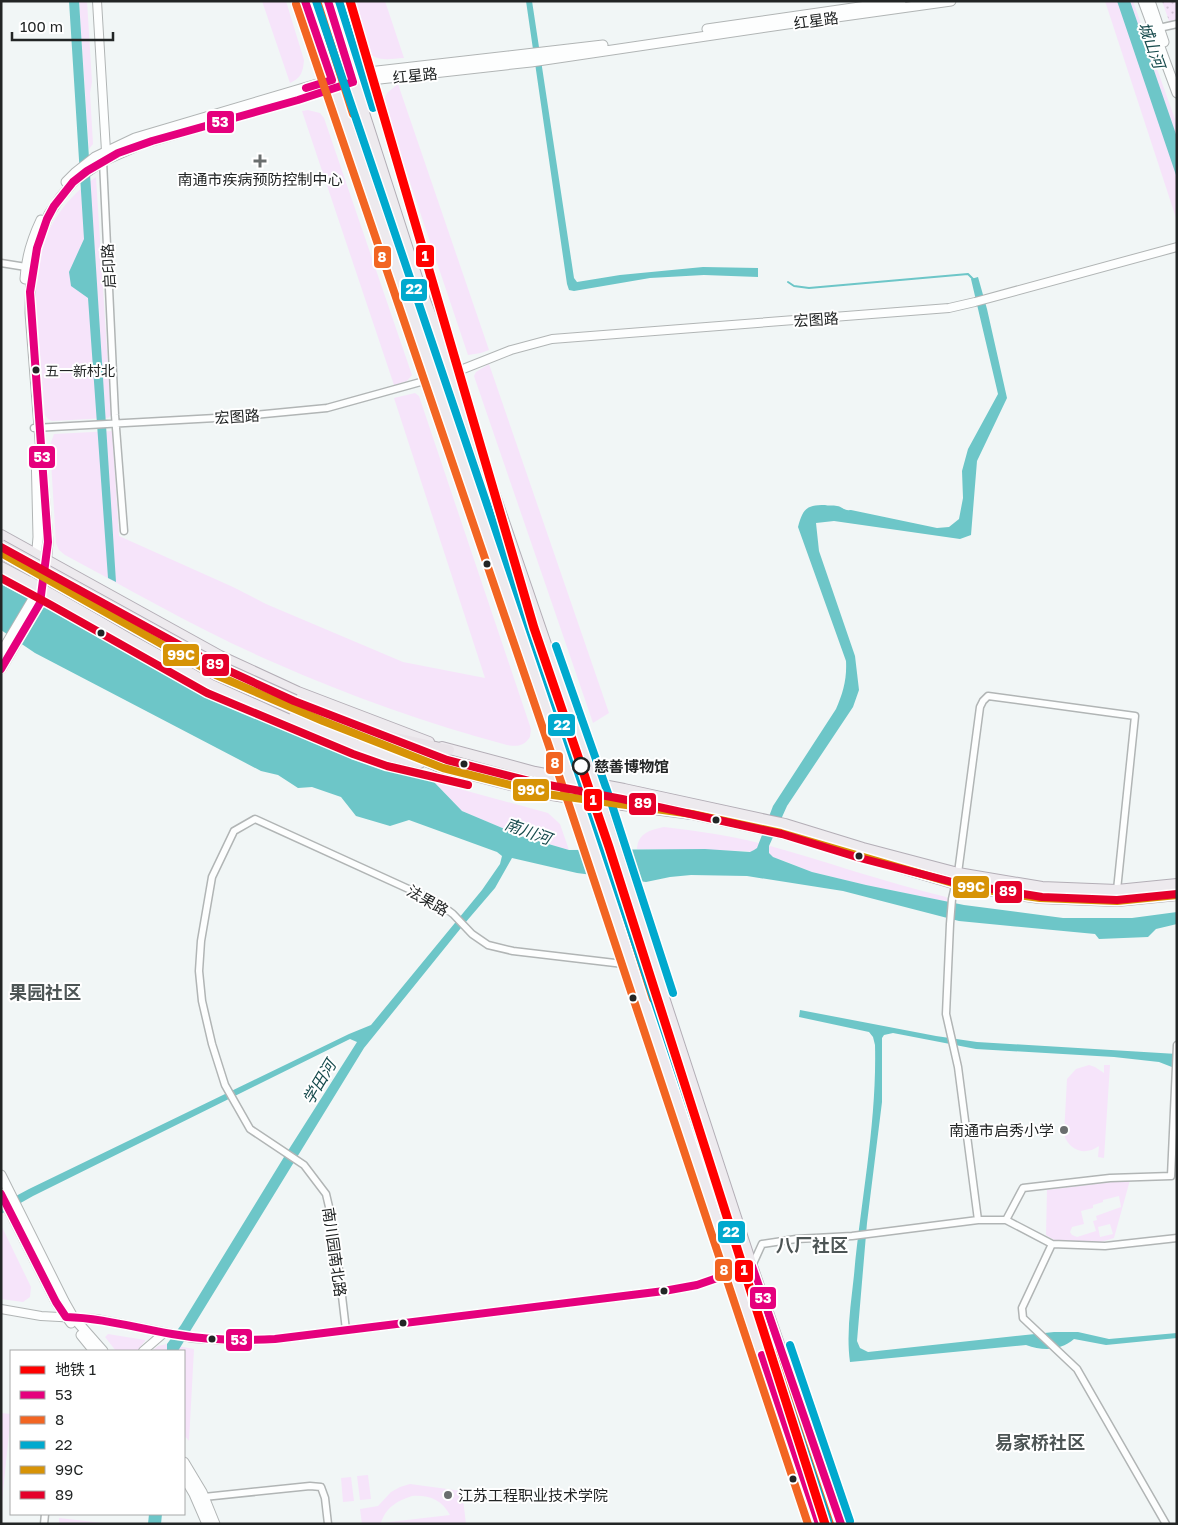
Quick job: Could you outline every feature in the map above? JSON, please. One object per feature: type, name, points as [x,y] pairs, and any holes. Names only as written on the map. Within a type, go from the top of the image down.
[{"type":"highway","points":[[1,545],[220,666],[294,704],[443,768]]},
{"type":"highway","points":[[1,553],[216,675],[356,726],[449,750]]},
{"type":"main road","points":[[305,1],[435,378],[819,1524]]},
{"type":"main road","points":[[328,1],[422,290],[453,373],[600,802],[752,1266],[841,1524]]},
{"type":"main road","name":"红星路","points":[[548,56],[901,1]]},
{"type":"main road","name":"红星路","points":[[12,643],[37,601],[42,558],[48,542],[24,308],[26,267],[33,238],[45,211],[55,194],[75,176],[98,161],[142,144],[352,78],[548,56],[951,1]]},
{"type":"main road","points":[[1142,1],[1177,93]]},
{"type":"main road","points":[[1150,1],[1177,78]]},
{"type":"main road","name":"红星路","points":[[98,161],[106,151],[135,138],[334,84]]},
{"type":"main road","name":"红星路","points":[[37,428],[30,313],[31,271],[38,242],[49,214],[75,176]]},
{"type":"main road","points":[[1,535],[220,656],[272,681],[449,750],[569,780],[624,789],[762,824]]},
{"type":"main road","points":[[1,567],[211,684],[356,745],[389,756],[491,781],[577,799],[783,828],[958,873],[1042,887],[1117,890],[1177,884]]},
{"type":"main road","points":[[1,653],[12,643]]},
{"type":"main road","points":[[1,669],[12,643]]},
{"type":"main road","points":[[783,828],[956,884],[1050,898],[1117,901],[1177,895]]},
{"type":"main road","points":[[1,1175],[5,1197],[14,1211],[56,1302],[102,1350]]},
{"type":"main road","points":[[70,1317],[93,1350]]},
{"type":"main road","points":[[185,1464],[215,1524]]},
{"type":"main road","points":[[185,1478],[201,1499],[207,1524]]},
{"type":"street","points":[[97,1],[106,151]]},
{"type":"street","points":[[1159,28],[1177,24]]},
{"type":"street","name":"启印路","points":[[98,161],[114,424],[124,531]]},
{"type":"street","name":"宏图路","points":[[453,373],[511,350],[552,339],[949,308],[1177,247]]},
{"type":"street","points":[[1,263],[26,267]]},
{"type":"street","name":"宏图路","points":[[37,428],[234,417],[326,408],[435,378]]},
{"type":"street","points":[[978,1220],[959,1075],[946,1014],[952,898],[958,873],[980,707],[988,696],[1135,716],[1117,890]]},
{"type":"street","name":"法果路","points":[[255,820],[437,902],[488,946],[513,951],[632,965]]},
{"type":"street","name":"南川园南北路","points":[[255,820],[234,831],[212,878],[201,941],[199,971],[202,1000],[212,1044],[225,1085],[250,1129],[304,1165],[326,1194],[334,1228],[346,1330]]},
{"type":"street","points":[[1006,1220],[1023,1188],[1110,1178],[1171,1176],[1176,1048]]},
{"type":"street","points":[[1,1309],[41,1316],[105,1321],[193,1338],[239,1341],[275,1339],[664,1291],[697,1285],[752,1266],[762,1244],[796,1239],[854,1236],[978,1220],[1006,1220],[1052,1244],[1105,1246],[1177,1238]]},
{"type":"street","points":[[1052,1244],[1022,1308],[1023,1318],[1077,1369],[1166,1524]]},
{"type":"street","points":[[144,1350],[168,1334]]},
{"type":"street","points":[[201,1499],[310,1486],[321,1487],[326,1498],[328,1524]]},
{"type":"shaded area","points":[[79,1],[87,1],[92,82],[90,93],[93,144],[89,149]]},
{"type":"shaded area","points":[[262,1],[286,1],[304,60],[301,74],[290,83]]},
{"type":"shaded area","points":[[350,1],[385,1],[404,58],[382,59],[369,53],[365,48]]},
{"type":"shaded area","points":[[1105,1],[1133,1],[1177,125],[1177,221]]},
{"type":"shaded area","points":[[1162,1],[1177,1],[1177,19],[1169,21]]},
{"type":"shaded area","points":[[398,84],[489,350],[481,353],[468,355],[383,102],[387,93]]},
{"type":"shaded area","points":[[308,110],[320,113],[324,118],[412,375],[407,381],[394,385],[302,111]]},
{"type":"shaded area","points":[[96,177],[111,415],[108,418],[52,421],[45,415],[35,286],[38,263],[47,234],[54,220],[73,197]]},
{"type":"shaded area","points":[[489,364],[609,713],[593,723],[474,376],[476,372]]},
{"type":"shaded area","points":[[415,393],[419,396],[531,729],[530,737],[523,744],[517,746],[507,745],[448,728],[361,698],[303,675],[195,625],[59,550],[56,543],[50,445],[54,434],[112,431],[119,536],[233,587],[266,604],[403,662],[485,678],[394,398]]},
{"type":"shaded area","points":[[434,782],[548,813],[560,824],[569,850],[521,836],[462,811]]},
{"type":"shaded area","points":[[664,827],[724,835],[759,843],[899,885],[946,897],[949,902],[812,872],[779,859],[746,851],[637,849],[642,836],[650,831]]},
{"type":"shaded area","points":[[1089,1065],[1104,1073],[1104,1065],[1110,1065],[1104,1158],[1098,1157],[1099,1146],[1088,1151],[1078,1150],[1070,1145],[1064,1135],[1067,1079],[1076,1069]]},
{"type":"shaded area","points":[[1130,1180],[1114,1238],[1101,1242],[1056,1241],[1046,1235],[1047,1190]],"holes":[[[1119,1196],[1121,1207],[1096,1216],[1097,1220],[1093,1221],[1096,1231],[1077,1237],[1072,1235],[1070,1232],[1072,1227],[1084,1224],[1081,1211],[1093,1208],[1093,1205],[1103,1202],[1103,1200]],[[1110,1224],[1113,1234],[1100,1237],[1098,1227]]]},
{"type":"shaded area","points":[[1,1225],[31,1287],[30,1297],[23,1302],[1,1299]]},
{"type":"shaded area","points":[[108,1334],[145,1341],[138,1350],[115,1350],[105,1337]]},
{"type":"shaded area","points":[[167,1344],[194,1349],[189,1441],[185,1436],[185,1350],[153,1350],[158,1346]]},
{"type":"shaded area","points":[[1,1413],[10,1414],[10,1424],[1,1511]]},
{"type":"shaded area","points":[[368,1475],[371,1499],[360,1500],[357,1476]]},
{"type":"shaded area","points":[[351,1477],[354,1501],[343,1502],[341,1478]]},
{"type":"shaded area","points":[[410,1484],[462,1491],[466,1524],[362,1524],[360,1509],[378,1506],[391,1492]],"holes":[[[412,1496],[434,1499],[443,1505],[450,1515],[381,1523],[383,1517],[393,1505]]]},
{"type":"shaded area","points":[[59,1518],[112,1524],[59,1524]]},
{"type":"water","points":[[69,1],[79,1],[116,582],[108,578],[88,298],[71,286],[69,272],[84,239]]},
{"type":"water","points":[[526,1],[532,1],[574,278],[577,282],[620,275],[703,267],[758,268],[758,277],[704,275],[650,278],[574,291],[569,290]]},
{"type":"water","points":[[1117,1],[1130,1],[1177,137],[1177,178]]},
{"type":"water","points":[[978,277],[1007,398],[977,461],[971,535],[960,539],[834,521],[816,523],[819,551],[855,656],[859,690],[853,707],[787,806],[769,846],[769,853],[773,857],[812,872],[964,905],[1063,918],[1132,918],[1177,912],[1177,924],[1156,929],[1148,937],[1099,939],[1095,934],[959,921],[843,891],[747,876],[691,875],[646,882],[577,873],[512,858],[495,888],[364,1048],[179,1350],[167,1350],[167,1344],[181,1325],[357,1042],[350,1039],[33,1196],[1,1214],[1,1204],[29,1189],[371,1025],[482,890],[500,864],[502,856],[497,852],[409,820],[390,826],[356,816],[341,797],[312,787],[298,788],[278,775],[261,771],[35,653],[1,630],[1,584],[250,713],[324,745],[434,782],[462,811],[521,836],[569,850],[705,849],[750,852],[757,848],[773,806],[836,709],[843,692],[845,680],[846,661],[798,527],[804,512],[813,506],[837,506],[847,510],[937,528],[949,527],[959,519],[963,498],[962,471],[968,449],[998,394],[971,279]]},
{"type":"water","points":[[800,1010],[977,1042],[1177,1054],[1177,1069],[1159,1062],[1114,1057],[976,1049],[893,1033],[884,1035],[882,1038],[882,1102],[867,1223],[857,1341],[860,1348],[868,1352],[1054,1332],[1078,1332],[1109,1339],[1177,1333],[1177,1338],[1106,1345],[1074,1339],[1063,1346],[1051,1349],[1026,1345],[850,1362],[849,1319],[874,1103],[875,1045],[873,1037],[869,1032],[799,1017]]},
{"type":"water","points":[[149,1515],[162,1515],[161,1524],[148,1524]]},
{"type":"waterway","points":[[788,282],[794,286],[809,288],[968,274],[974,280]]},
{"type":"metro line","name":"1","points":[[350,1],[534,628],[609,847],[825,1524]]},
{"type":"transit line","name":"53","points":[[305,1],[332,80],[306,88]]},
{"type":"transit line","name":"22","points":[[316,1],[586,796],[828,1521]]},
{"type":"transit line","name":"53","points":[[1,669],[40,603],[48,542],[30,292],[37,248],[47,219],[54,206],[73,182],[87,171],[118,153],[152,141],[298,100],[353,82],[328,1]]},
{"type":"transit line","name":"22","points":[[339,1],[373,108]]},
{"type":"transit line","name":"8","points":[[296,4],[568,802],[808,1524]]},
{"type":"transit line","name":"8","points":[[318,4],[353,114]]},
{"type":"transit line","name":"89","points":[[1,547],[216,665],[294,701],[447,760],[533,782],[622,799],[782,834],[860,858],[956,883],[1042,897],[1117,900],[1177,894]]},
{"type":"transit line","name":"99C","points":[[1,553],[216,675],[323,721],[443,768],[546,794],[692,814],[781,833],[956,884],[1004,893],[1040,898],[1117,901],[1177,895]]},
{"type":"transit line","name":"89","points":[[1,578],[207,693],[353,754],[387,766],[468,785]]},
{"type":"transit line","name":"22","points":[[556,646],[610,799],[673,993]]},
{"type":"transit line","name":"8","points":[[538,652],[591,805],[653,999]]},
{"type":"transit line","name":"53","points":[[1,1194],[56,1302],[66,1317],[106,1321],[198,1338],[236,1340],[275,1339],[664,1291],[697,1285],[752,1266],[841,1524]]},
{"type":"transit line","name":"22","points":[[790,1345],[850,1521]]},
{"type":"transit line","name":"8","points":[[772,1351],[830,1524]]},
{"type":"transit line","name":"53","points":[[762,1355],[819,1524]]},
{"type":"place","name":"南通市疾病预防控制中心","points":[[260,161]]},
{"type":"place","name":"五一新村北","points":[[36,370]]},
{"type":"place","name":"慈善博物馆","points":[[581,766]]},
{"type":"place","name":"南通市启秀小学","points":[[1064,1130]]},
{"type":"place","name":"江苏工程职业技术学院","points":[[448,1495]]},
{"type":"district","name":"果园社区","points":[[45,992]]},
{"type":"district","name":"八厂社区","points":[[812,1245]]},
{"type":"district","name":"易家桥社区","points":[[1040,1442]]},
{"type":"water label","name":"城山河","points":[[1152,45]]},
{"type":"water label","name":"南川河","points":[[528,831]]},
{"type":"water label","name":"学田河","points":[[319,1082]]}]
